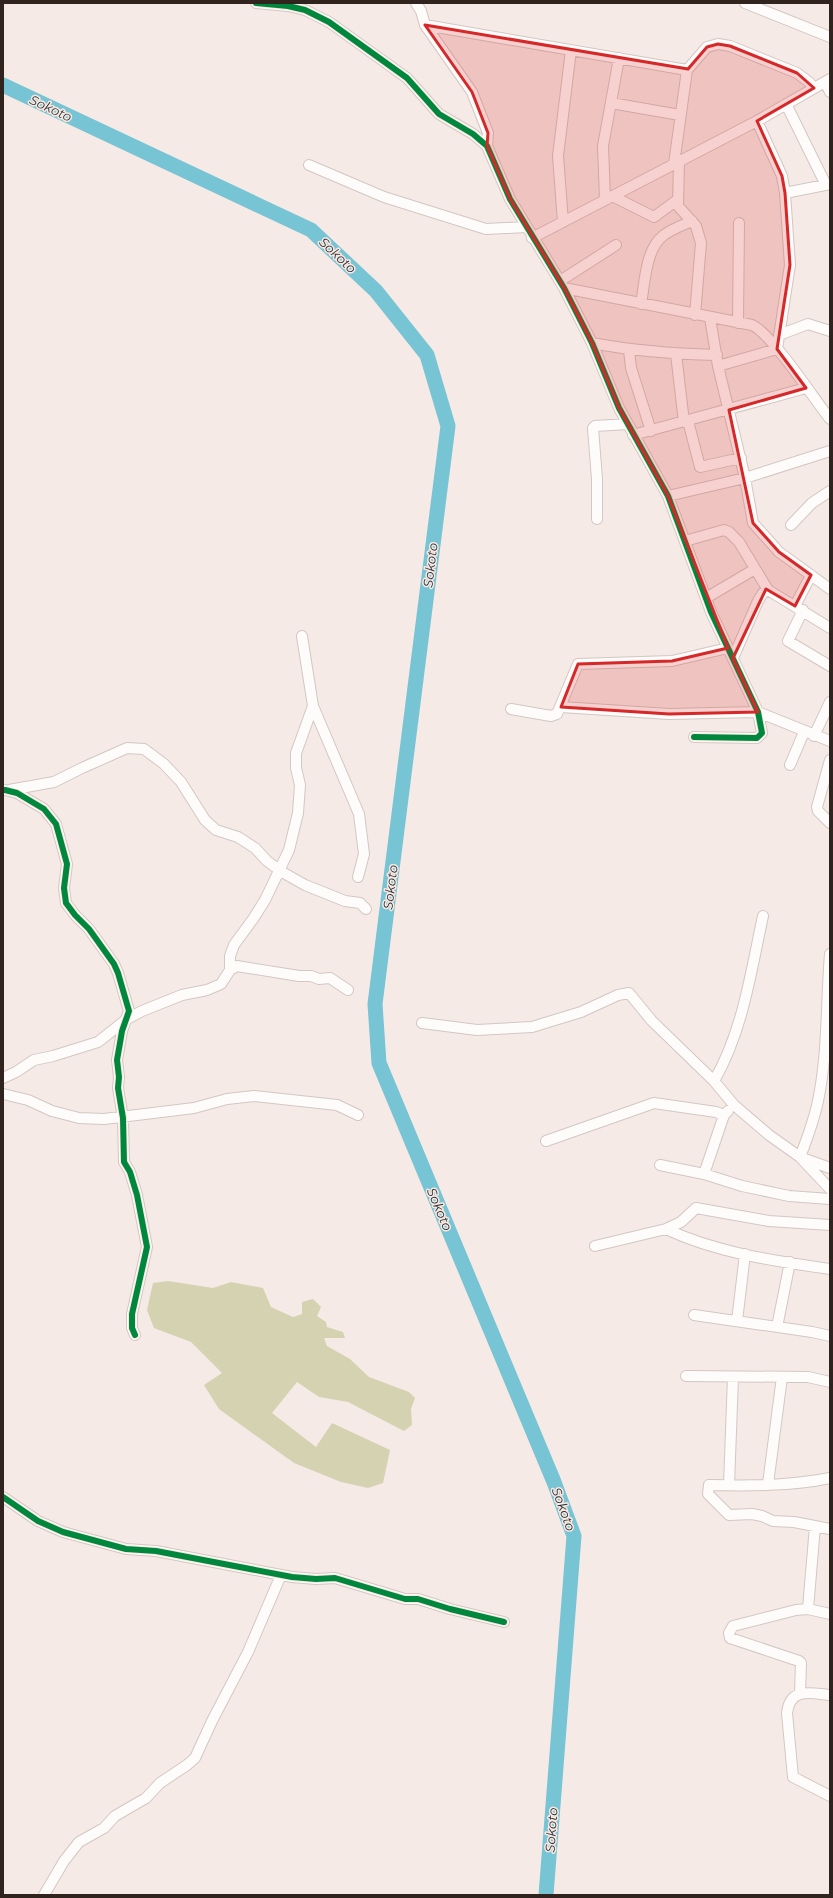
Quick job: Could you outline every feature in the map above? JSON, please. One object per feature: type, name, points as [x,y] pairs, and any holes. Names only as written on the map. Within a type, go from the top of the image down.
[{"type":"street","points":[[256,3],[287,4],[317,15],[407,78],[439,114],[473,134],[487,146],[510,199],[532,238],[562,284],[592,343],[628,424],[668,496],[706,598],[758,712],[762,733],[757,738],[694,737]]},
{"type":"street","points":[[416,3],[421,11],[425,25],[472,92],[488,133],[487,146]]},
{"type":"street","points":[[744,3],[830,37]]},
{"type":"street","points":[[425,25],[686,70]]},
{"type":"street","points":[[694,315],[701,243],[696,226],[678,206],[676,163],[686,70],[707,47],[718,44],[730,46],[798,73],[814,88]]},
{"type":"street","points":[[563,222],[558,156],[571,50]]},
{"type":"street","points":[[609,198],[603,146],[619,58]]},
{"type":"street","points":[[532,238],[757,122],[827,80],[830,92]]},
{"type":"street","points":[[611,103],[680,115]]},
{"type":"street","points":[[785,193],[828,184],[786,104]]},
{"type":"street","points":[[757,122],[782,176],[785,193],[790,265],[777,349]]},
{"type":"street","points":[[309,165],[384,197],[486,229],[527,227]]},
{"type":"street","points":[[609,198],[654,217],[678,200]]},
{"type":"street","points":[[642,304],[649,259],[654,247],[662,236],[692,221]]},
{"type":"street","points":[[738,323],[739,223]]},
{"type":"street","points":[[562,284],[616,245]]},
{"type":"street","points":[[562,284],[642,304],[758,328],[777,349],[830,419]]},
{"type":"street","points":[[710,318],[718,366],[741,458],[753,523],[779,552],[830,589]]},
{"type":"street","points":[[779,335],[808,324],[830,331]]},
{"type":"street","points":[[592,343],[629,350],[676,354],[717,355]]},
{"type":"street","points":[[718,366],[777,349]]},
{"type":"street","points":[[629,350],[631,368],[651,431]]},
{"type":"street","points":[[676,354],[686,422],[700,467],[741,458]]},
{"type":"street","points":[[634,435],[806,388]]},
{"type":"street","points":[[597,518],[597,479],[593,428],[595,426],[628,424]]},
{"type":"street","points":[[668,496],[745,478],[830,451]]},
{"type":"street","points":[[791,525],[812,503],[830,491]]},
{"type":"street","points":[[685,541],[726,530],[739,542],[768,590],[830,628]]},
{"type":"street","points":[[706,598],[754,569]]},
{"type":"street","points":[[811,575],[788,640],[789,643],[830,666]]},
{"type":"street","points":[[733,658],[758,602],[763,593],[768,590]]},
{"type":"street","points":[[302,636],[313,706],[359,814],[364,854],[358,876]]},
{"type":"street","points":[[511,709],[551,716],[557,714],[578,664],[672,661],[728,648]]},
{"type":"street","points":[[814,736],[830,702]]},
{"type":"street","points":[[230,970],[230,956],[234,945],[261,906],[289,850],[297,820],[300,785],[296,768],[296,753],[313,706]]},
{"type":"street","points":[[561,707],[669,714],[758,712],[804,732],[830,741]]},
{"type":"street","points":[[790,765],[804,732]]},
{"type":"street","points":[[4,790],[54,782],[127,748],[144,749],[164,764],[181,782],[205,820],[216,830],[238,837],[255,848],[278,870],[305,885],[345,901],[360,904],[366,909]]},
{"type":"street","points":[[830,760],[817,806],[818,811],[830,823]]},
{"type":"street","points":[[4,790],[17,794],[44,809],[56,824],[67,864],[64,888],[66,903],[75,915],[89,928],[114,964],[129,1011],[128,1019],[122,1031],[117,1060],[119,1077],[118,1088],[123,1118],[124,1162],[130,1172],[137,1194],[147,1247],[132,1314],[132,1328],[135,1335]]},
{"type":"street","points":[[714,1081],[738,1026],[763,916]]},
{"type":"street","points":[[800,1157],[818,1100],[827,1032],[830,954]]},
{"type":"street","points":[[3,1078],[16,1072],[34,1060],[53,1056],[98,1042],[128,1019],[142,1011],[182,995],[207,990],[221,984],[230,970],[237,966],[299,976],[330,978],[348,990]]},
{"type":"street","points":[[422,1023],[477,1030],[532,1027],[581,1012],[618,995],[629,992],[652,1021],[714,1081],[734,1105],[770,1135],[800,1157],[830,1189]]},
{"type":"street","points":[[3,1094],[28,1100],[52,1111],[78,1118],[123,1118],[194,1108],[227,1099],[254,1096],[337,1105],[358,1115]]},
{"type":"street","points":[[546,1141],[654,1103],[716,1112],[724,1115]]},
{"type":"street","points":[[704,1174],[724,1115],[734,1105]]},
{"type":"street","points":[[800,1157],[830,1168]]},
{"type":"street","points":[[660,1165],[704,1174],[742,1186],[789,1196],[830,1199]]},
{"type":"street","points":[[595,1246],[666,1229],[681,1222],[696,1208],[769,1221],[830,1226]]},
{"type":"street","points":[[666,1229],[703,1245],[830,1269]]},
{"type":"street","points":[[736,1321],[745,1254]]},
{"type":"street","points":[[778,1327],[790,1262]]},
{"type":"street","points":[[694,1315],[830,1336]]},
{"type":"street","points":[[686,1376],[808,1378],[830,1382]]},
{"type":"street","points":[[729,1485],[733,1377]]},
{"type":"street","points":[[768,1484],[782,1377]]},
{"type":"street","points":[[830,1478],[814,1481],[768,1484],[709,1485],[708,1491],[708,1494],[727,1514],[752,1514],[762,1516],[773,1521],[794,1522],[830,1529]]},
{"type":"street","points":[[3,1497],[38,1521],[63,1532],[126,1549],[156,1551],[281,1575],[316,1579],[335,1578],[405,1599],[418,1599],[450,1609],[504,1622]]},
{"type":"street","points":[[808,1609],[816,1526]]},
{"type":"street","points":[[44,1895],[64,1861],[80,1842],[104,1828],[115,1816],[142,1801],[160,1783],[195,1758],[212,1721],[248,1652],[281,1575]]},
{"type":"street","points":[[800,1694],[801,1664],[799,1661],[730,1638],[729,1633],[733,1626],[796,1610],[808,1609],[830,1614]]},
{"type":"street","points":[[830,1695],[800,1694],[792,1698],[788,1703],[787,1713],[793,1777],[830,1796]]},
{"type":"highlighted area","points":[[425,25],[688,69],[707,47],[718,44],[730,46],[797,73],[814,88],[757,121],[782,176],[785,193],[790,265],[777,349],[806,388],[729,410],[753,523],[779,552],[811,575],[795,606],[766,589],[733,658],[758,712],[669,714],[561,707],[578,664],[672,661],[728,648],[668,496],[619,408],[592,343],[564,288],[510,199],[487,146],[488,133],[472,92]]},
{"type":"shaded area","points":[[168,1281],[213,1288],[231,1282],[263,1288],[271,1307],[293,1317],[302,1314],[302,1302],[313,1299],[321,1307],[317,1316],[326,1322],[327,1327],[343,1332],[345,1338],[324,1338],[327,1346],[350,1359],[369,1377],[409,1392],[415,1398],[411,1409],[412,1425],[404,1431],[348,1402],[319,1397],[297,1382],[272,1413],[316,1447],[332,1423],[390,1450],[383,1483],[368,1488],[341,1482],[294,1463],[219,1409],[204,1385],[222,1373],[191,1342],[154,1328],[147,1310],[153,1283]]},
{"type":"waterway","name":"Sokoto","points":[[3,85],[311,230],[376,291],[427,355],[448,426],[375,1004],[379,1063],[554,1482],[574,1536],[546,1895]]},
{"type":"cycle path","points":[[256,3],[288,6],[305,10],[329,22],[407,78],[439,114],[473,134],[487,146],[510,199],[564,288],[592,343],[619,408],[668,496],[711,612],[758,712],[762,733],[757,738],[694,737]]},
{"type":"cycle path","points":[[5,790],[17,793],[44,809],[56,824],[67,864],[64,888],[66,903],[75,915],[89,929],[114,964],[129,1011],[122,1031],[117,1060],[119,1077],[118,1088],[123,1118],[124,1162],[130,1172],[137,1195],[147,1247],[132,1314],[132,1328],[135,1335]]},
{"type":"cycle path","points":[[3,1497],[38,1521],[63,1532],[126,1549],[156,1551],[292,1577],[316,1579],[335,1578],[405,1599],[418,1599],[450,1609],[504,1622]]}]
